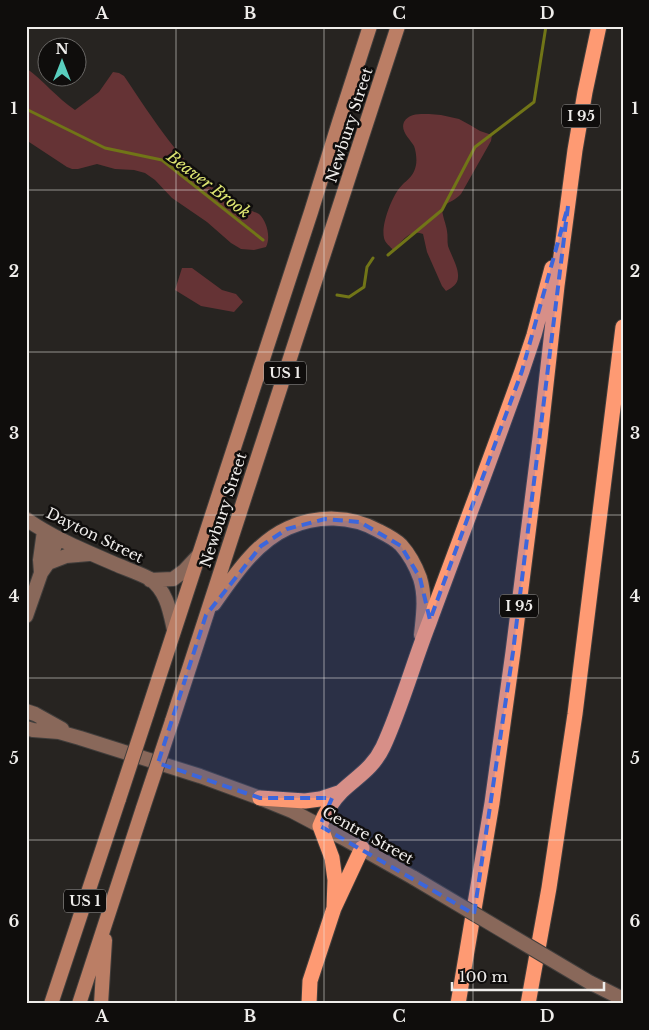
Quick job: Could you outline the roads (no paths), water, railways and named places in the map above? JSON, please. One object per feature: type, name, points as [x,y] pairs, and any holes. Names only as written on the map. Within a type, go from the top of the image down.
[{"type":"highway","name":"I 95","points":[[458,1004],[492,803],[513,652],[575,150],[599,26]]},
{"type":"highway","points":[[334,908],[335,880],[332,858],[320,826],[327,810],[341,792],[365,773],[375,762],[391,728],[534,335],[568,206]]},
{"type":"highway","points":[[528,1004],[549,888],[575,714],[623,327]]},
{"type":"highway","points":[[260,798],[305,801],[320,799],[341,792]]},
{"type":"highway","points":[[309,1004],[310,981],[334,908],[362,848]]},
{"type":"main road","name":"Newbury Street","points":[[51,1004],[311,212],[370,26]]},
{"type":"main road","name":"Newbury Street","points":[[79,1004],[398,26]]},
{"type":"main road","points":[[206,615],[239,569],[261,546],[275,536],[303,523],[325,518],[341,519],[360,522],[390,536],[402,546],[413,563],[420,578],[423,593],[424,609],[420,645]]},
{"type":"main road","name":"Dayton Street","points":[[26,519],[58,538],[150,580],[166,599],[174,630]]},
{"type":"main road","points":[[44,531],[40,560],[45,568]]},
{"type":"main road","points":[[26,616],[58,538]]},
{"type":"main road","points":[[45,568],[66,556],[91,554]]},
{"type":"main road","name":"Dayton Street","points":[[150,580],[173,579],[184,571],[198,556]]},
{"type":"main road","name":"Centre Street","points":[[29,710],[80,738]]},
{"type":"main road","name":"Centre Street","points":[[28,730],[59,732],[80,738],[200,776],[292,811],[362,848],[590,982],[623,999]]},
{"type":"main road","points":[[101,1004],[106,921]]},
{"type":"main road","points":[[302,1004],[310,981]]},
{"type":"waterway","name":"Beaver Brook","points":[[388,255],[442,210],[475,147],[534,102],[546,26]]},
{"type":"waterway","name":"Beaver Brook","points":[[26,109],[105,148],[162,160],[263,240]]},
{"type":"waterway","name":"Beaver Brook","points":[[337,295],[349,297],[364,287],[367,267],[373,258]]}]
